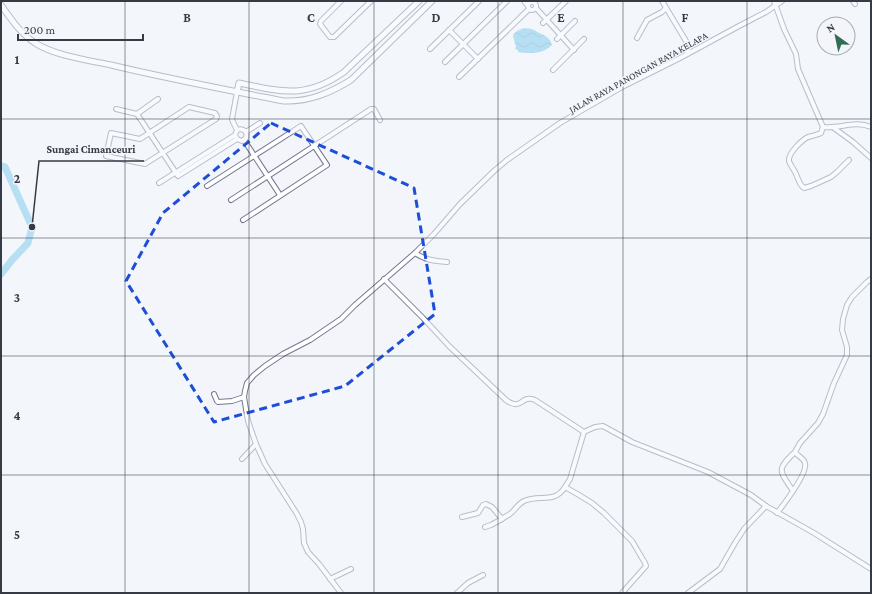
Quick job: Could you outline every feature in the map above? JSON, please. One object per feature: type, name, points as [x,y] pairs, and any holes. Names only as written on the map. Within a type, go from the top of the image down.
[{"type":"street","points":[[341,1],[321,21],[320,24],[332,38],[371,1]]},
{"type":"street","points":[[236,137],[237,130],[232,118],[239,83],[273,90],[296,92],[321,86],[344,72],[419,1]]},
{"type":"street","points":[[1,5],[15,26],[34,42],[45,48],[63,54],[237,92],[283,101],[297,101],[325,94],[351,80],[432,1]]},
{"type":"street","points":[[430,49],[479,1]]},
{"type":"street","points":[[445,62],[507,1]]},
{"type":"street","points":[[524,1],[533,4],[545,22],[574,50]]},
{"type":"street","points":[[545,22],[566,1]]},
{"type":"street","points":[[774,1],[784,29],[796,54],[798,69],[823,127],[820,133],[803,140],[792,152],[789,158],[790,163],[801,185],[804,188],[807,188],[827,179],[837,172],[849,160]]},
{"type":"street","name":"JALAN RAYA PANONGAN RAYA KELAPA","points":[[341,593],[308,552],[304,542],[301,522],[265,464],[256,444],[248,422],[244,397],[244,391],[247,383],[257,372],[279,357],[304,344],[341,319],[355,304],[415,253],[460,204],[507,160],[546,133],[622,87],[687,54],[776,6],[782,1]]},
{"type":"street","points":[[663,2],[689,46],[687,54]]},
{"type":"street","points":[[459,77],[533,4]]},
{"type":"street","points":[[637,38],[648,20],[666,8]]},
{"type":"street","points":[[556,39],[575,21]]},
{"type":"street","points":[[449,30],[478,59]]},
{"type":"street","points":[[553,70],[584,39]]},
{"type":"street","points":[[137,114],[158,99]]},
{"type":"street","points":[[189,107],[215,113],[217,116],[216,119],[163,153],[145,164],[106,156],[111,133],[140,139],[189,107]]},
{"type":"street","points":[[116,109],[137,114],[176,173]]},
{"type":"street","points":[[231,200],[371,109],[374,109],[380,120]]},
{"type":"street","points":[[246,132],[260,123]]},
{"type":"street","points":[[823,127],[834,128],[855,124],[864,124],[871,127]]},
{"type":"street","points":[[207,186],[301,126],[326,166],[243,220]]},
{"type":"street","points":[[834,128],[871,158]]},
{"type":"street","points":[[237,130],[241,129],[246,132]]},
{"type":"street","points":[[244,140],[246,138],[246,132]]},
{"type":"street","points":[[236,137],[239,140],[244,140]]},
{"type":"street","points":[[159,183],[236,137]]},
{"type":"street","points":[[244,140],[280,195]]},
{"type":"street","points":[[415,253],[428,260],[447,262]]},
{"type":"street","points":[[793,491],[781,473],[781,467],[795,452],[800,443],[823,414],[834,383],[847,356],[847,347],[842,330],[847,305],[852,297],[871,279]]},
{"type":"street","points":[[384,280],[449,346],[506,400],[515,405],[529,398],[535,400],[584,432]]},
{"type":"street","points":[[214,394],[218,402],[232,401],[244,397]]},
{"type":"street","points":[[485,527],[502,519],[524,501],[555,497],[561,493],[570,478],[584,432],[595,427],[603,426],[632,442],[708,472],[740,489],[871,569]]},
{"type":"street","points":[[242,459],[256,444]]},
{"type":"street","points":[[777,512],[789,498],[804,472],[805,464],[795,452]]},
{"type":"street","points":[[565,487],[592,503],[604,513],[632,541],[645,563],[646,566],[622,593]]},
{"type":"street","points":[[462,517],[477,513],[483,505],[486,504],[492,507],[502,519]]},
{"type":"street","points":[[688,593],[720,569],[734,543],[744,529],[766,506]]},
{"type":"street","points":[[330,579],[351,569]]},
{"type":"street","points":[[457,593],[468,583],[483,575]]},
{"type":"highlighted area","points":[[271,123],[414,188],[435,314],[345,386],[214,422],[126,281],[163,213]]},
{"type":"water","points":[[524,28],[533,29],[544,35],[550,40],[552,45],[541,52],[518,52],[518,50],[515,49],[516,47],[513,36],[516,32]]},
{"type":"waterway","points":[[1,166],[5,167],[32,227],[28,243],[1,274]]},
{"type":"place","name":"Sungai Cimanceuri","points":[[32,227]]}]
